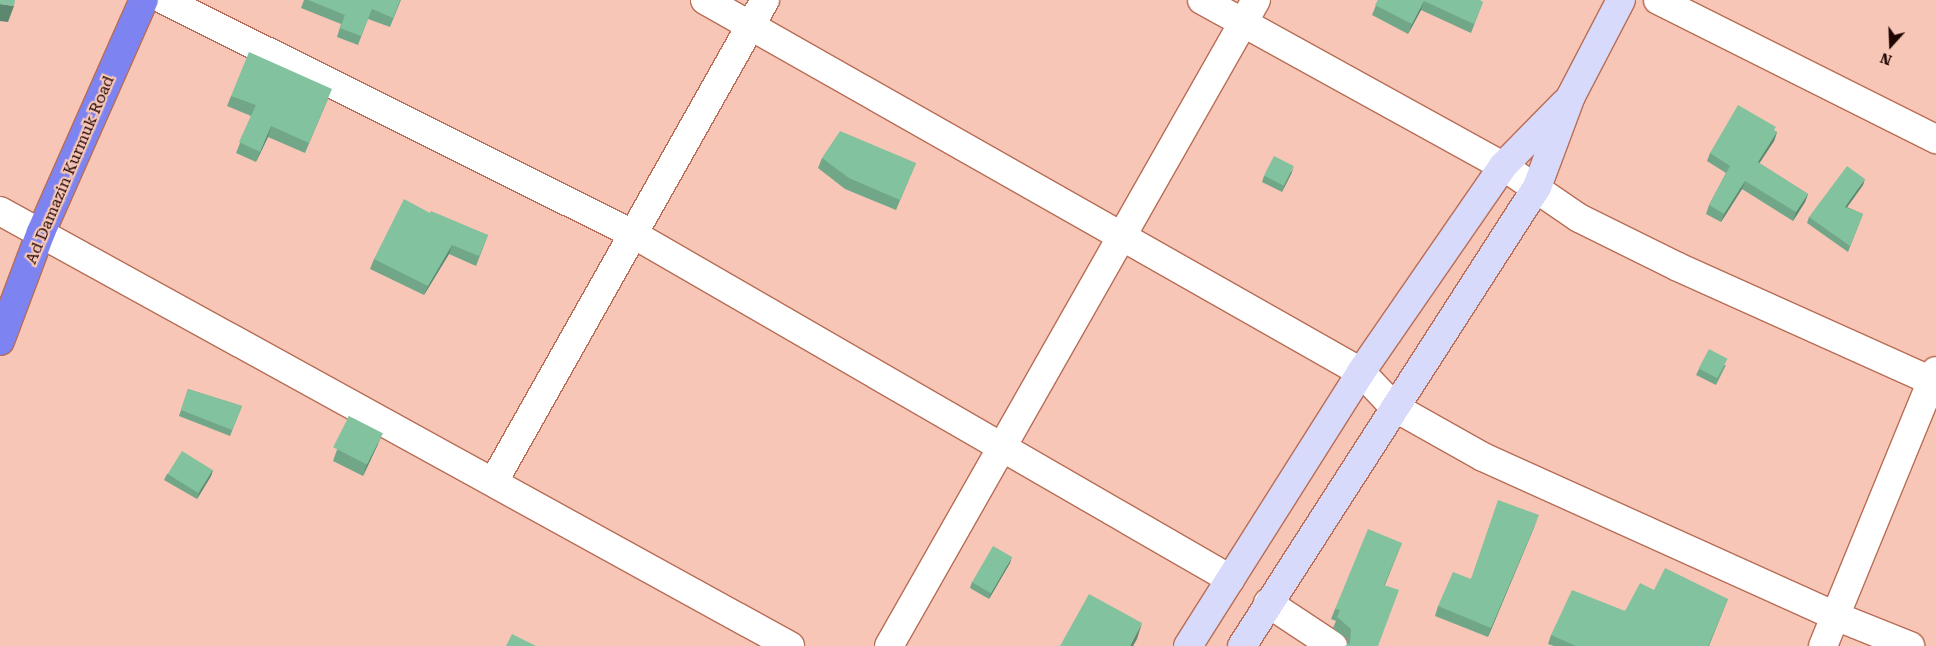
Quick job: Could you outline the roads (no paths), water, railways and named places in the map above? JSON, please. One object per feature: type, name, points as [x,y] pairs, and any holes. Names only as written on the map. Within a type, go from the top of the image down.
[{"type":"highway","name":"Ad Damazin Kurmuk Road","points":[[0,341],[41,232],[144,0]]},
{"type":"street","points":[[164,0],[633,234],[1230,579]]},
{"type":"street","points":[[705,0],[751,24],[1361,372],[1394,407],[1483,457],[1835,616],[1910,646]]},
{"type":"street","points":[[494,481],[765,0]]},
{"type":"street","points":[[1202,0],[1250,11],[1537,187],[1579,218],[1934,379],[1823,646]]},
{"type":"street","points":[[1242,646],[1537,187],[1571,96],[1621,0]]},
{"type":"street","points":[[1658,0],[1936,139]]},
{"type":"street","points":[[889,646],[1250,11]]},
{"type":"street","points":[[1188,646],[1361,372],[1503,166],[1571,96]]},
{"type":"street","points":[[0,211],[494,481],[790,646]]},
{"type":"street","points":[[1268,603],[1333,646]]}]
